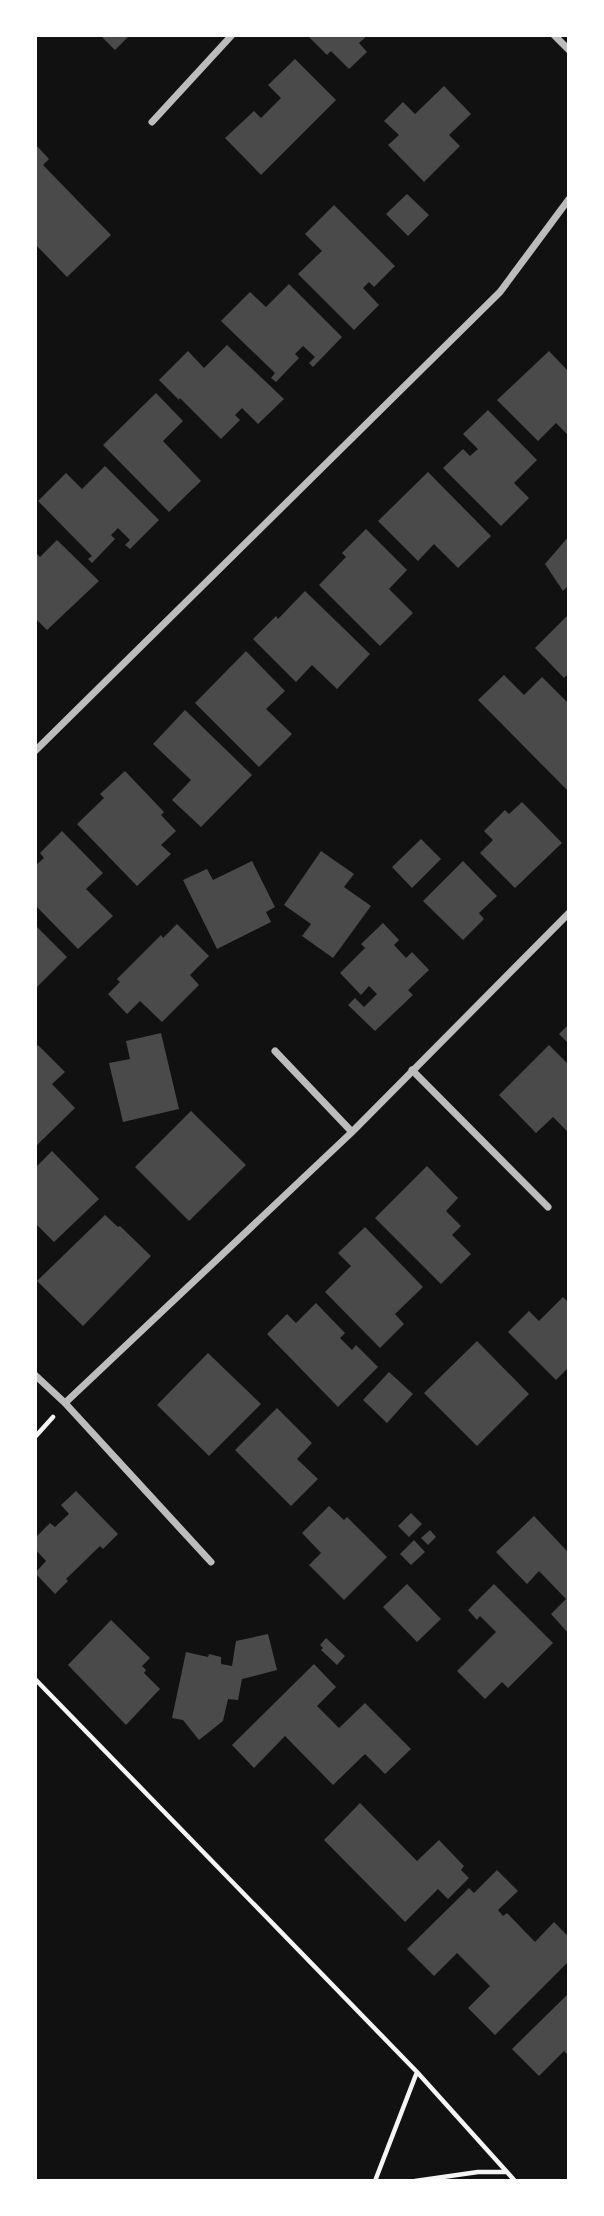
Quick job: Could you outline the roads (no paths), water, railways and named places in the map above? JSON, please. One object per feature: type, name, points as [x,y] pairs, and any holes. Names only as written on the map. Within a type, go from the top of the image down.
[{"type":"street","points":[[152,122],[232,35]]},
{"type":"street","points":[[554,35],[569,50]]},
{"type":"street","points":[[35,751],[500,292],[569,199]]},
{"type":"street","points":[[65,1403],[352,1132],[569,914]]},
{"type":"street","points":[[275,1051],[352,1132]]},
{"type":"street","points":[[412,1070],[548,1208]]},
{"type":"street","points":[[35,1375],[65,1403],[211,1562]]}]
